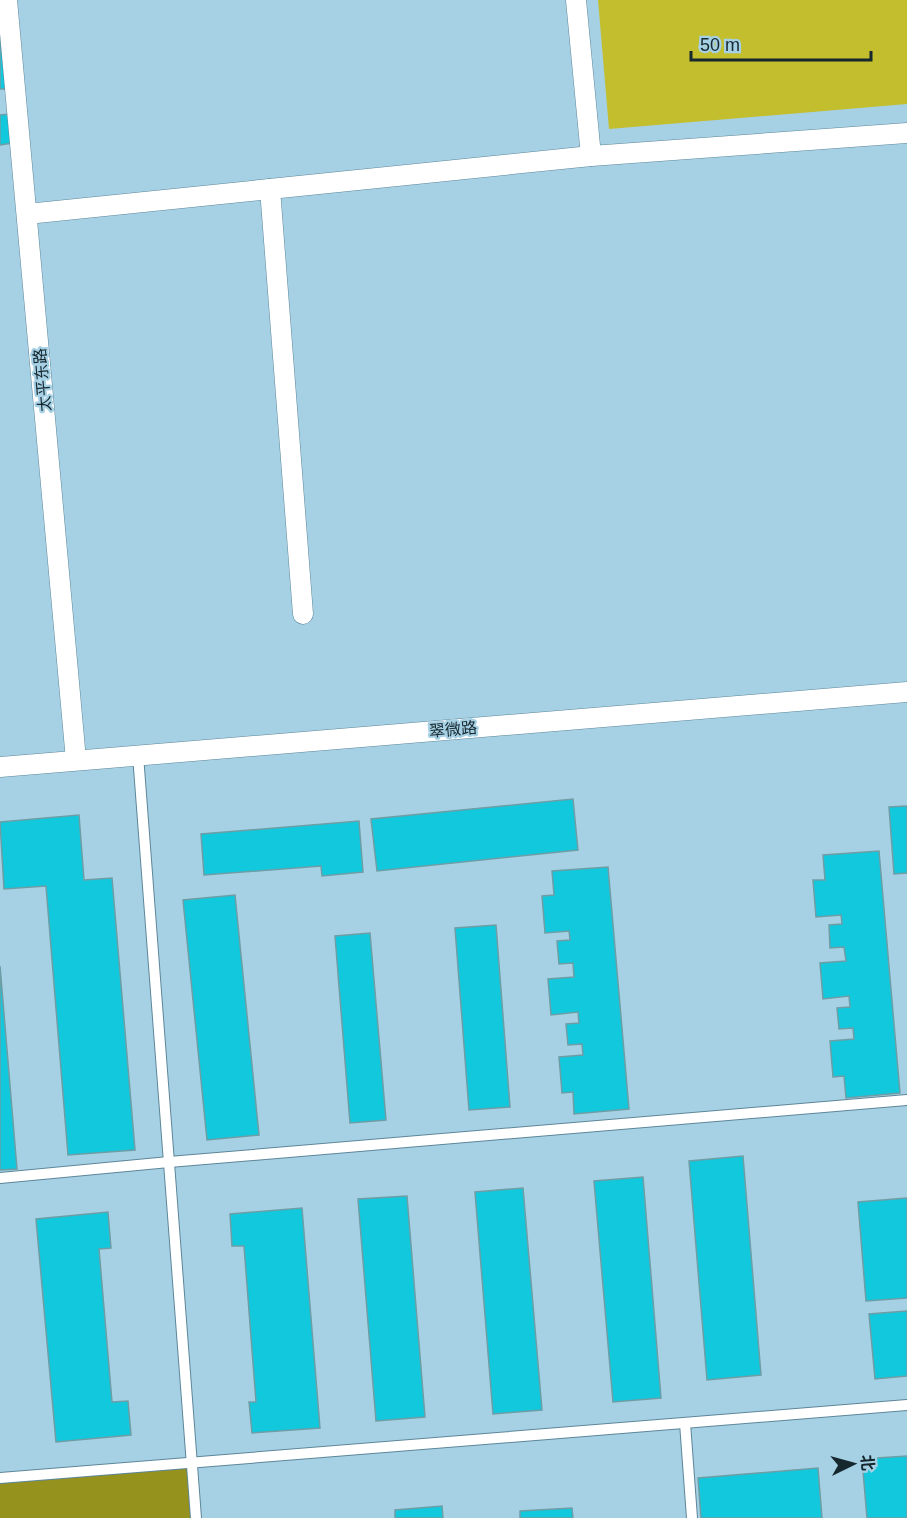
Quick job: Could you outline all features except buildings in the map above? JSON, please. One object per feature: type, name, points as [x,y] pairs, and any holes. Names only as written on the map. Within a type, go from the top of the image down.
[{"type":"street","name":"太平东路","points":[[7,0],[76,760]]},
{"type":"street","points":[[576,0],[591,156]]},
{"type":"street","points":[[27,214],[591,156],[907,133]]},
{"type":"street","points":[[270,189],[303,614]]},
{"type":"street","name":"翠微路","points":[[0,767],[907,692]]},
{"type":"lane","points":[[138,755],[196,1518]]},
{"type":"lane","points":[[0,1179],[169,1162],[907,1100]]},
{"type":"lane","points":[[0,1478],[907,1405]]},
{"type":"lane","points":[[685,1423],[692,1518]]},
{"type":"shaded area","points":[[598,0],[907,0],[907,104],[609,129]]},
{"type":"shaded area","points":[[192,1462],[196,1518],[0,1518],[0,1478]]}]
